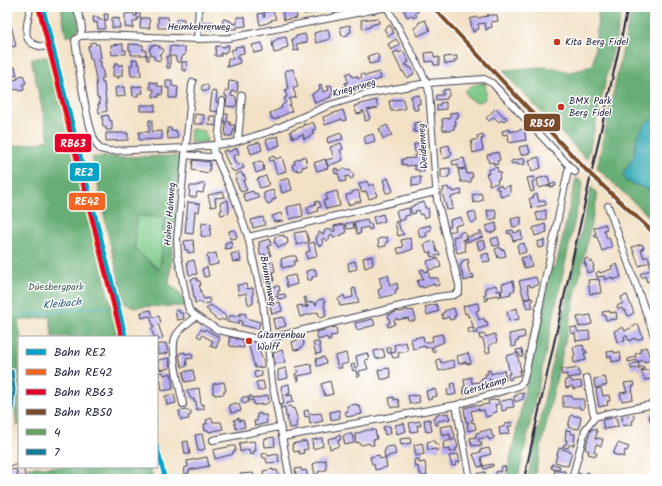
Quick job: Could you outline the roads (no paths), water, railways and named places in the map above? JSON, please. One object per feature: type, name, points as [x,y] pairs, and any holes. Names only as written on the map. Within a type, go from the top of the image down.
[{"type":"street","points":[[30,7],[26,32],[27,38],[33,45],[46,47]]},
{"type":"street","points":[[76,7],[81,22],[82,33],[80,36]]},
{"type":"street","points":[[197,39],[200,7]]},
{"type":"street","name":"Heimkehrerweg","points":[[80,36],[105,35],[197,39],[229,38],[387,7]]},
{"type":"street","name":"Weidenweg","points":[[387,7],[427,83],[429,92],[436,192],[459,285],[459,292]]},
{"type":"street","name":"Kriegerweg","points":[[80,36],[75,40],[90,127],[96,146],[105,151],[186,148],[238,141],[271,131],[327,106],[359,96],[427,83],[478,79],[490,81],[575,172]]},
{"type":"street","name":"Hoher Hainweg","points":[[193,82],[177,239],[188,307],[196,316],[218,330],[258,339],[454,295],[459,292]]},
{"type":"street","points":[[238,141],[242,95]]},
{"type":"street","points":[[216,145],[222,101]]},
{"type":"street","name":"Brunnenweg","points":[[216,145],[217,156],[248,237],[263,303],[272,382],[290,479]]},
{"type":"street","points":[[185,155],[209,157],[217,156]]},
{"type":"street","name":"Gerstkamp","points":[[282,438],[456,405],[513,388],[523,382],[526,375],[569,166]]},
{"type":"street","points":[[248,237],[436,192]]},
{"type":"street","points":[[608,206],[655,338]]},
{"type":"street","points":[[183,404],[174,352],[174,343],[176,336],[196,316]]},
{"type":"street","points":[[7,372],[9,386],[7,409]]},
{"type":"street","points":[[587,378],[595,417]]},
{"type":"street","points":[[572,479],[585,430],[591,420],[605,414],[655,404]]},
{"type":"street","points":[[456,405],[470,479]]},
{"type":"street","points":[[213,440],[280,427]]},
{"type":"water","points":[[653,118],[655,119],[655,192],[626,182],[623,174],[634,156],[637,137],[648,121]]},
{"type":"waterway","name":"Kleibach","points":[[19,316],[85,308],[107,307]]},
{"type":"railway","points":[[524,479],[628,7]]},
{"type":"rail line","name":"RB63","points":[[39,7],[122,336]]},
{"type":"rail line","name":"RE2","points":[[43,7],[126,336]]},
{"type":"rail line","name":"RB50","points":[[433,7],[587,171],[655,234]]},
{"type":"rail line","name":"RE42","points":[[38,8],[121,336]]},
{"type":"rail line","name":"RE2","points":[[158,450],[165,479]]},
{"type":"place","name":"Kita Berg Fidel","points":[[557,42]]},
{"type":"place","name":"BMX Park Berg Fidel","points":[[561,107]]},
{"type":"place","name":"Gitarrenbau Wolff","points":[[249,341]]},
{"type":"park label","name":"Düesbergpark","points":[[56,287]]}]
